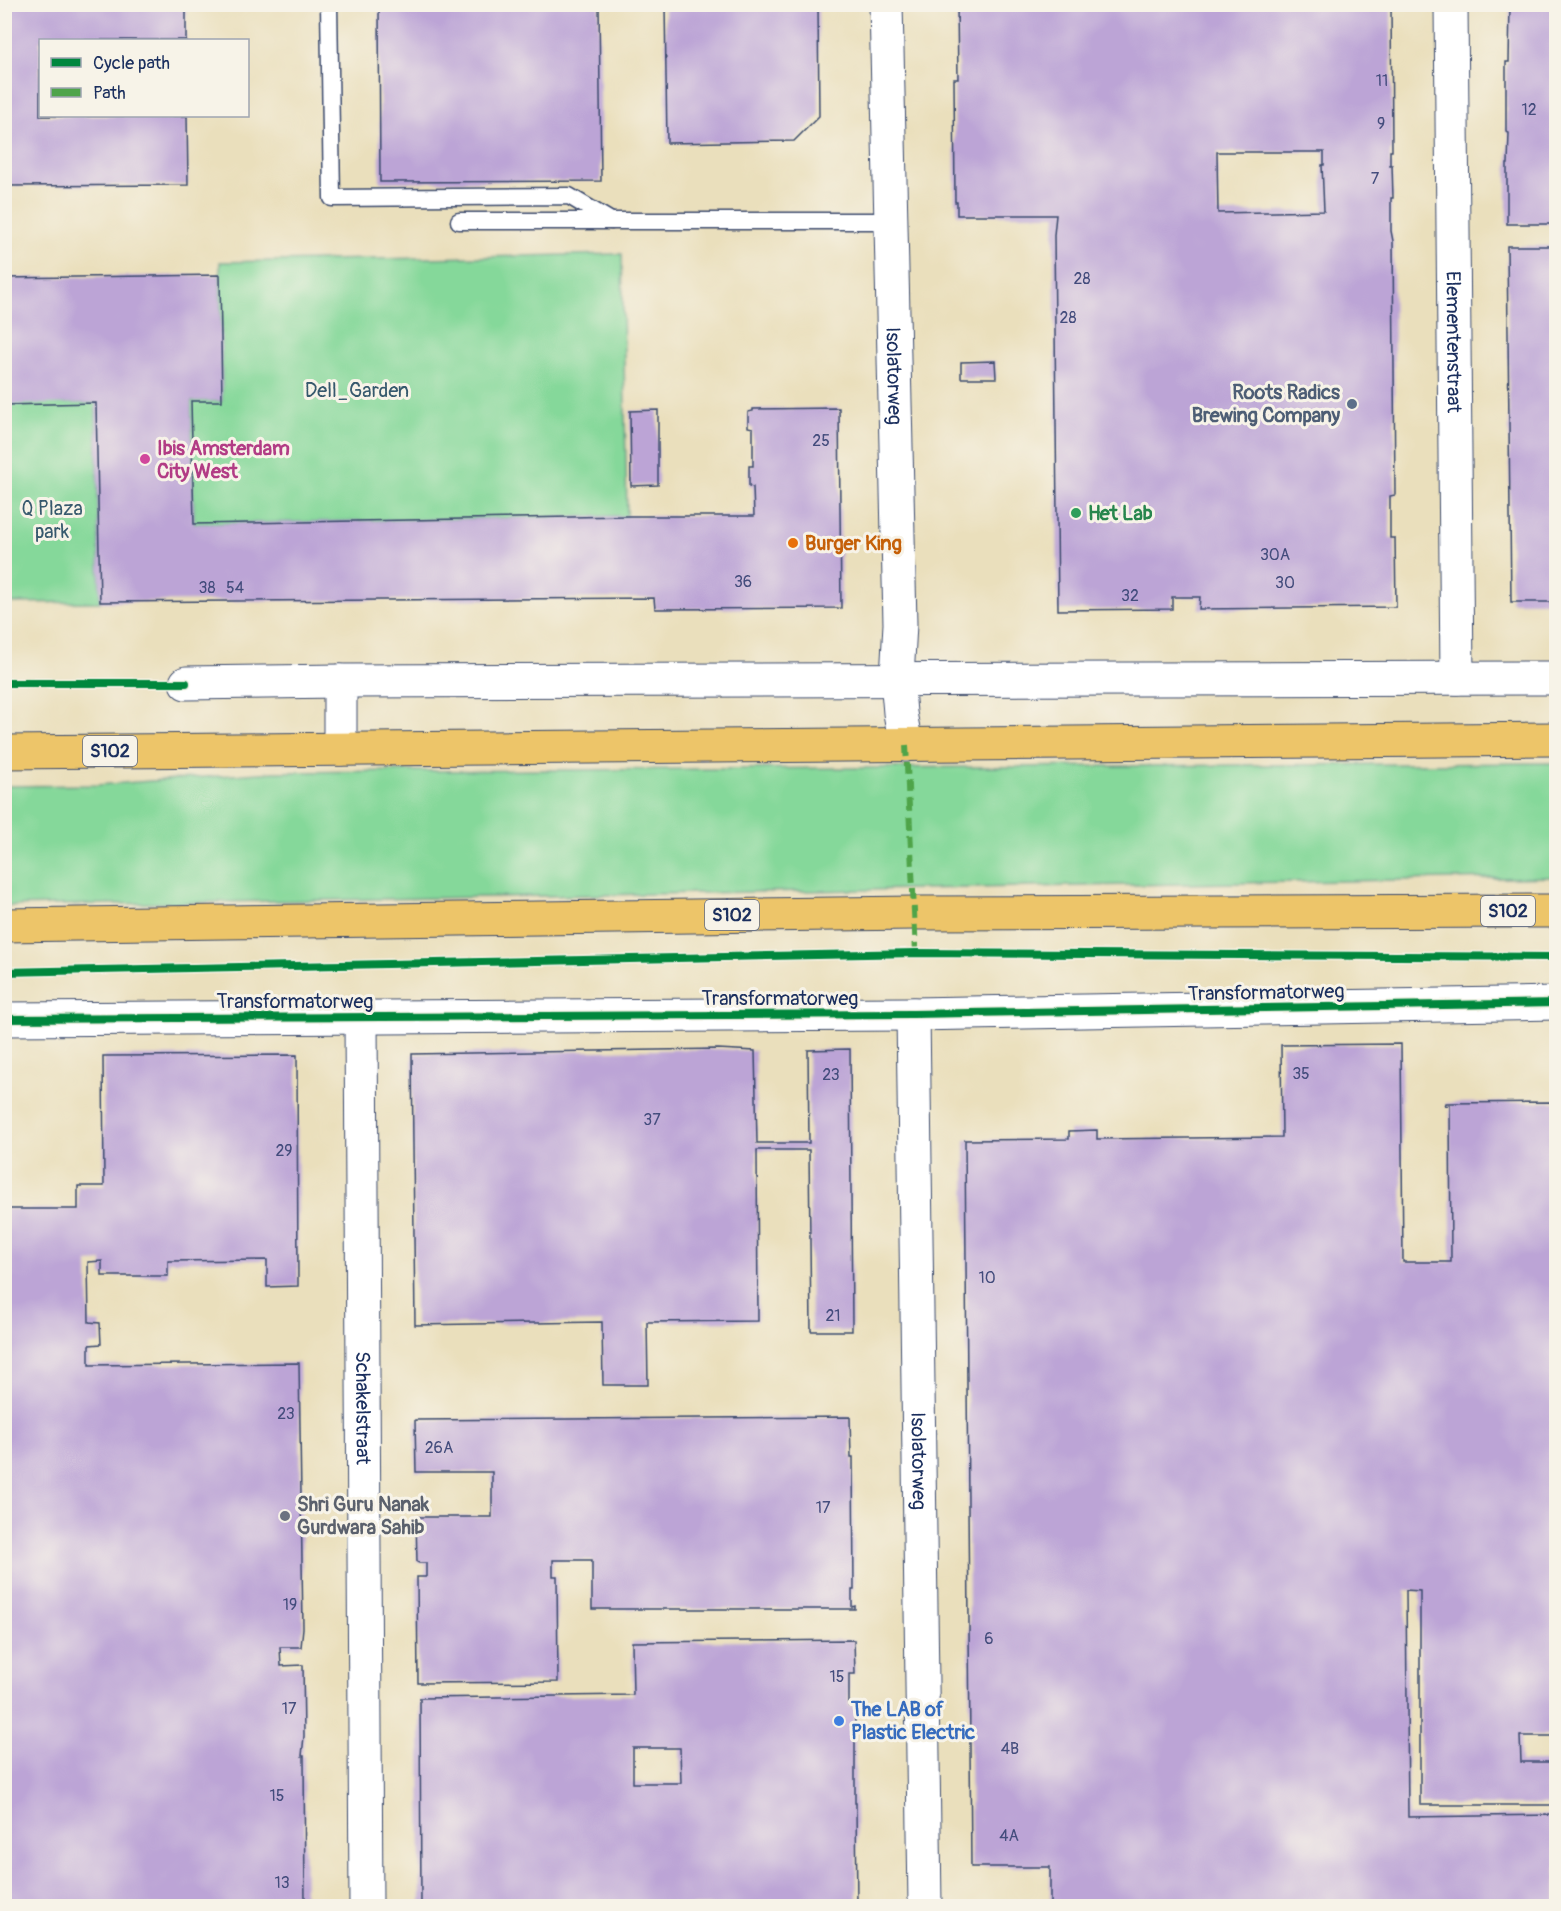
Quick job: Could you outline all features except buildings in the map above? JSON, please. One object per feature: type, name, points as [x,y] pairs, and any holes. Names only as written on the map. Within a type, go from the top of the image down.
[{"type":"main road","name":"S102","points":[[4,752],[1557,739]]},
{"type":"main road","name":"S102","points":[[4,925],[915,913],[1557,910]]},
{"type":"street","name":"Isolatorweg","points":[[886,4],[900,624],[897,678],[906,745]]},
{"type":"street","name":"Elementenstraat","points":[[1451,4],[1457,678]]},
{"type":"street","points":[[186,683],[897,678],[1557,678]]},
{"type":"street","points":[[340,681],[340,749]]},
{"type":"street","name":"Transformatorweg","points":[[4,1018],[913,1014],[1557,1003]]},
{"type":"street","name":"Isolatorweg","points":[[913,1014],[925,1906]]},
{"type":"street","name":"Schakelstraat","points":[[361,1018],[366,1906]]},
{"type":"lane","points":[[329,4],[332,198],[570,196],[611,221]]},
{"type":"lane","points":[[459,221],[890,221]]},
{"type":"green space","name":"Dell_Garden","points":[[622,254],[627,516],[194,524],[191,401],[222,401],[220,262]]},
{"type":"green space","name":"Q Plaza park","points":[[4,403],[96,403],[100,602],[5,603]]},
{"type":"green space","points":[[1556,763],[1556,877],[5,906],[5,786],[97,785],[273,772]]},
{"type":"marked path","points":[[906,745],[916,953]]},
{"type":"cycle path","points":[[4,683],[186,683]]},
{"type":"cycle path","points":[[4,972],[916,953],[1556,957]]},
{"type":"cycle path","points":[[4,1019],[913,1014],[1556,1003]]},
{"type":"place","name":"Roots Radics Brewing Company","points":[[1352,404]]},
{"type":"place","name":"Ibis Amsterdam City West","points":[[145,459]]},
{"type":"place","name":"Het Lab","points":[[1076,513]]},
{"type":"place","name":"Burger King","points":[[793,543]]},
{"type":"place","name":"Shri Guru Nanak Gurdwara Sahib","points":[[285,1516]]},
{"type":"place","name":"The LAB of Plastic Electric","points":[[839,1721]]}]
